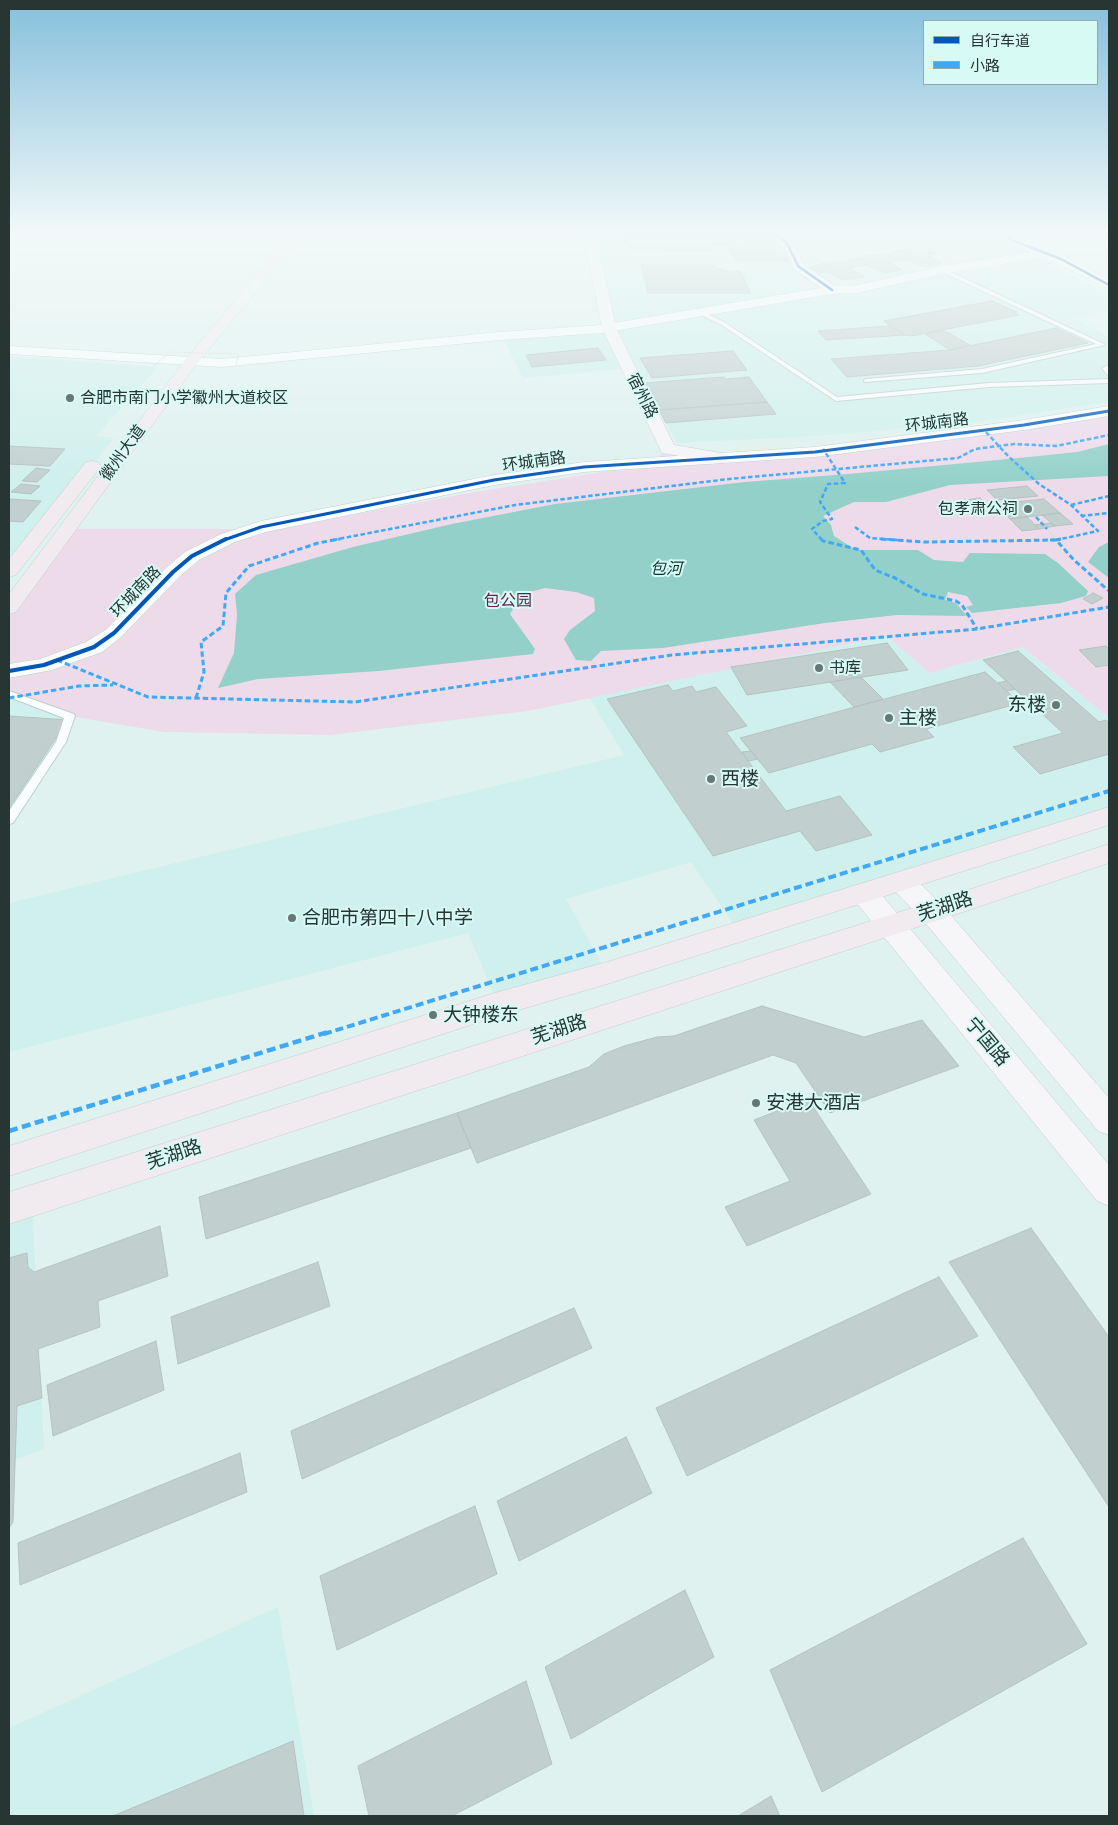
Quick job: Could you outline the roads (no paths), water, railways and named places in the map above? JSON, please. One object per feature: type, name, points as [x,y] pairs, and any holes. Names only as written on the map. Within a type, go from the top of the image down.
[{"type":"main road","name":"徽州大道","points":[[144,400],[211,317]]},
{"type":"main road","name":"徽州大道","points":[[9,608],[191,362],[228,317]]},
{"type":"main road","name":"宿州路","points":[[602,317],[605,328],[663,453],[652,462]]},
{"type":"main road","name":"宿州路","points":[[603,317],[605,328],[668,449],[721,458]]},
{"type":"main road","name":"徽州大道","points":[[9,571],[102,453]]},
{"type":"main road","name":"芜湖路","points":[[9,1161],[498,1004],[607,973],[866,894],[1109,816]]},
{"type":"main road","name":"芜湖路","points":[[9,1208],[932,912],[1109,852]]},
{"type":"main road","points":[[902,882],[932,912],[1109,1121]]},
{"type":"main road","name":"宁国路","points":[[866,894],[1109,1190]]},
{"type":"street","points":[[9,350],[222,363],[500,336],[605,328],[669,317]]},
{"type":"street","name":"环城南路","points":[[9,671],[44,665],[94,647],[114,633],[173,572],[192,556],[205,548],[242,533],[360,506],[494,480],[584,467],[815,452],[1024,425],[1109,411]]},
{"type":"lane","points":[[710,317],[722,323],[836,399],[989,385],[1109,381]]},
{"type":"lane","points":[[866,381],[982,371],[1102,345],[1043,317]]},
{"type":"lane","points":[[1109,367],[1105,368],[1109,375]]},
{"type":"lane","points":[[9,694],[70,716],[61,742],[9,820]]},
{"type":"water","name":"包河","points":[[1109,444],[1109,476],[950,485],[886,502],[854,502],[823,516],[831,525],[834,536],[856,550],[918,550],[934,560],[963,562],[970,553],[1045,554],[1058,563],[1088,591],[1086,596],[1061,603],[972,613],[966,607],[973,605],[967,596],[948,592],[945,600],[956,603],[967,616],[897,615],[825,623],[663,648],[601,651],[591,661],[576,660],[564,639],[570,630],[595,611],[594,598],[576,592],[545,588],[522,594],[510,614],[535,649],[533,654],[379,671],[258,679],[218,688],[234,653],[237,614],[235,594],[256,575],[353,547],[452,524],[555,504],[745,482],[1077,452]]},
{"type":"water","points":[[1109,542],[1109,578],[1088,562],[1099,547]]},
{"type":"place","name":"合肥市南门小学徽州大道校区","points":[[70,398]]},
{"type":"place","name":"包孝肃公祠","points":[[1028,509]]},
{"type":"place","name":"书库","points":[[819,668]]},
{"type":"place","name":"东楼","points":[[1056,705]]},
{"type":"place","name":"主楼","points":[[889,718]]},
{"type":"place","name":"西楼","points":[[711,779]]},
{"type":"place","name":"合肥市第四十八中学","points":[[292,918]]},
{"type":"place","name":"大钟楼东","points":[[433,1015]]},
{"type":"place","name":"安港大酒店","points":[[756,1103]]},
{"type":"park label","name":"包公园","points":[[508,601]]}]
